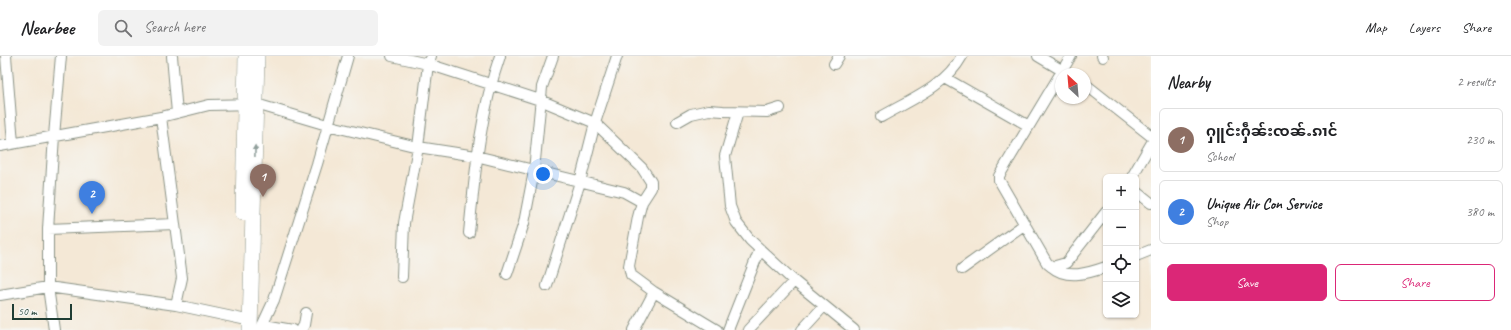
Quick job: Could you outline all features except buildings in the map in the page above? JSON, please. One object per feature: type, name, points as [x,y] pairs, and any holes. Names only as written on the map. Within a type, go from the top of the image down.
[{"type":"highway","points":[[246,56],[250,104],[251,327]]},
{"type":"highway","points":[[250,104],[257,56]]},
{"type":"street","points":[[6,56],[13,143]]},
{"type":"street","points":[[54,330],[48,287],[48,229],[61,56]]},
{"type":"street","points":[[172,56],[178,113]]},
{"type":"street","points":[[251,327],[286,262],[348,56]]},
{"type":"street","points":[[392,56],[429,60],[490,84],[540,100],[595,123],[642,168],[649,178],[651,188],[642,202],[629,266],[631,275],[654,292],[717,330]]},
{"type":"street","points":[[469,233],[476,156],[490,84],[500,56]]},
{"type":"street","points":[[507,274],[524,223],[534,171],[542,87],[553,56]]},
{"type":"street","points":[[547,286],[580,182],[595,123],[617,56]]},
{"type":"street","points":[[881,117],[945,78],[955,69],[962,56]]},
{"type":"street","points":[[1038,56],[1058,68]]},
{"type":"street","points":[[1066,68],[1071,56]]},
{"type":"street","points":[[402,277],[404,223],[418,147],[429,60]]},
{"type":"street","points":[[945,78],[1029,126]]},
{"type":"street","points":[[1055,87],[998,176],[999,180],[1047,263],[1061,273],[1072,275],[1103,268]]},
{"type":"street","points":[[1091,89],[1151,136]]},
{"type":"street","points":[[0,146],[161,117],[209,105],[250,104],[327,125],[418,147],[476,156],[624,192],[642,202]]},
{"type":"street","points":[[677,122],[691,114],[709,110],[767,112],[780,108]]},
{"type":"street","points":[[738,112],[726,156],[730,206],[736,222],[760,249],[794,281],[854,330]]},
{"type":"street","points":[[161,117],[182,278],[176,305]]},
{"type":"street","points":[[1134,174],[1151,144]]},
{"type":"street","points":[[1139,193],[1151,203]]},
{"type":"street","points":[[1052,267],[1066,263],[1103,216]]},
{"type":"street","points":[[48,229],[175,224]]},
{"type":"street","points":[[962,269],[1025,224]]},
{"type":"street","points":[[728,330],[760,249]]},
{"type":"street","points":[[1139,255],[1151,250]]},
{"type":"street","points":[[748,330],[794,281]]},
{"type":"street","points":[[0,295],[48,287],[176,305],[251,327],[293,330]]},
{"type":"street","points":[[634,330],[654,292]]},
{"type":"street","points":[[802,330],[824,306]]},
{"type":"street","points":[[301,330],[304,325],[306,313]]},
{"type":"place","name":"ႁူင်းႁဵၼ်းၸၼ်ႉၵၢင်","points":[[263,197]]},
{"type":"place","name":"Unique Air Con Service","points":[[92,214]]}]
